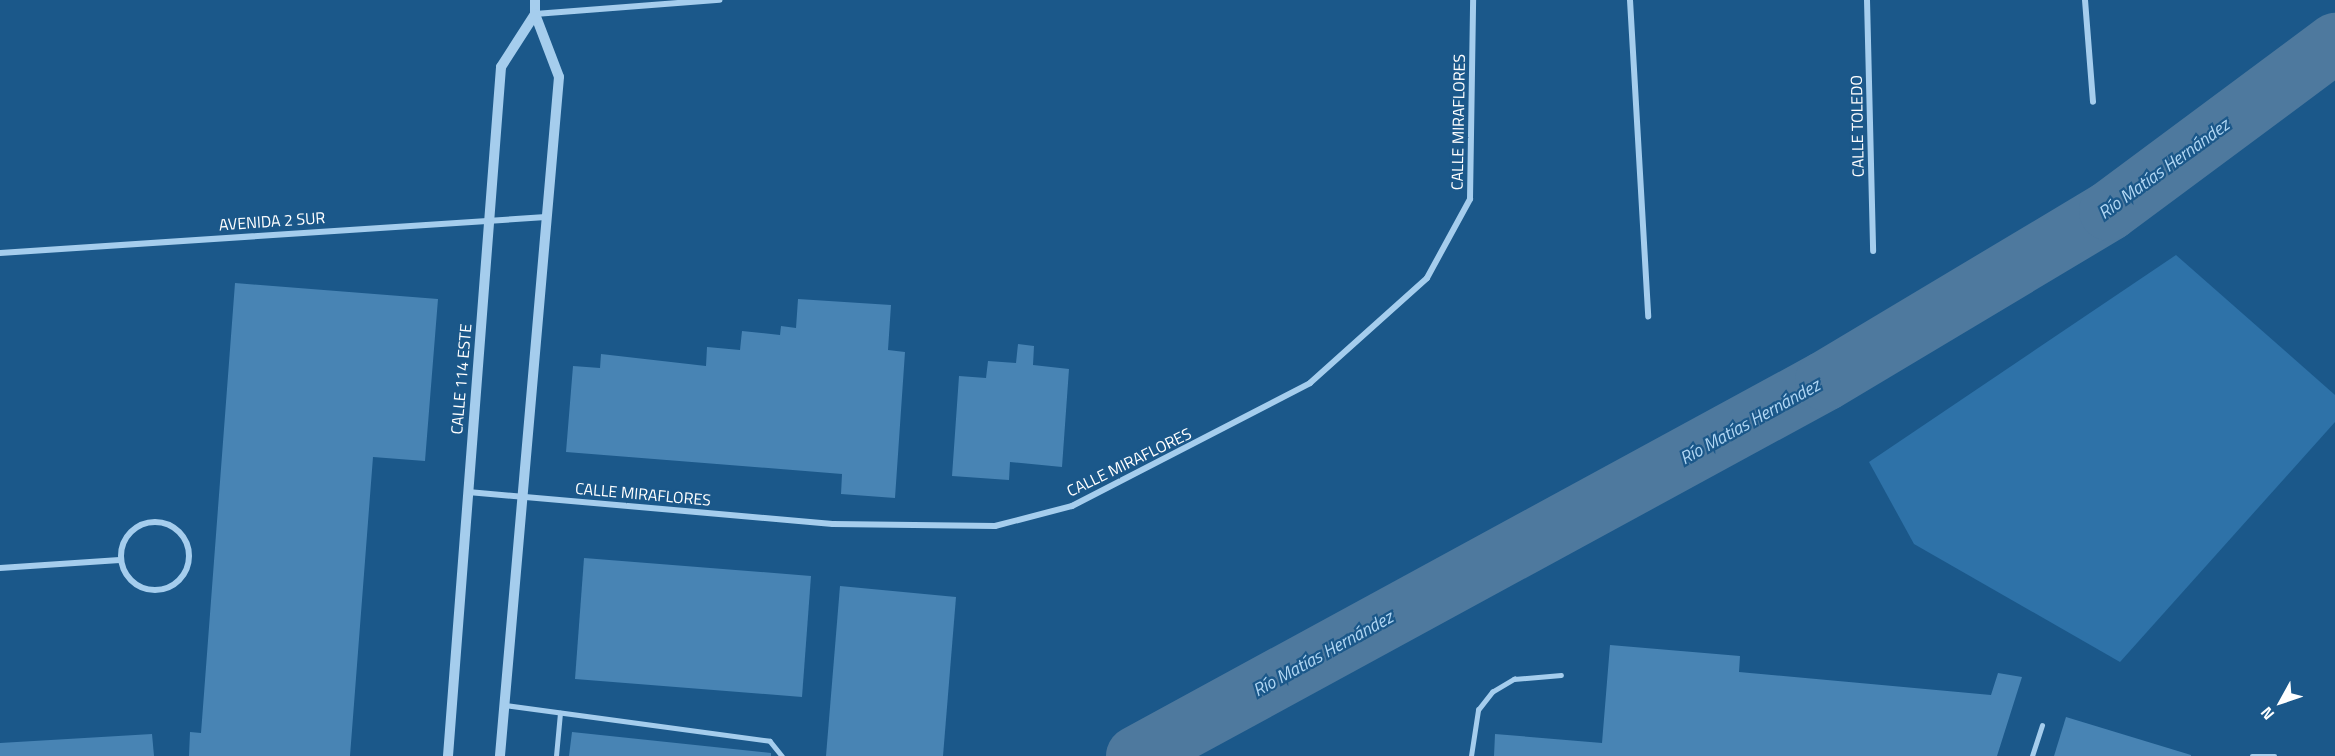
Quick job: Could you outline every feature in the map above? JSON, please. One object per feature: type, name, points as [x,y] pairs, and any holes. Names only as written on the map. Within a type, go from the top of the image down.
[{"type":"street","points":[[500,756],[559,77],[535,14],[535,0]]},
{"type":"street","points":[[535,14],[719,0]]},
{"type":"street","name":"CALLE MIRAFLORES","points":[[467,492],[833,524],[994,526],[1072,506],[1310,383],[1427,278],[1470,199],[1473,0]]},
{"type":"street","points":[[1630,0],[1648,315]]},
{"type":"street","name":"CALLE TOLEDO","points":[[1867,0],[1873,251]]},
{"type":"street","points":[[2085,0],[2093,102]]},
{"type":"street","name":"CALLE 114 ESTE","points":[[448,756],[501,66],[535,14]]},
{"type":"street","name":"AVENIDA 2 SUR","points":[[0,253],[546,216]]},
{"type":"street","points":[[152,521],[173,527],[187,543],[189,554],[183,576],[175,584],[152,590],[131,581],[120,560],[125,538],[131,530],[152,521]]},
{"type":"street","points":[[0,568],[120,560]]},
{"type":"lane","points":[[1471,756],[1478,710],[1492,692],[1514,679],[1561,675]]},
{"type":"lane","points":[[504,705],[770,741],[782,756]]},
{"type":"lane","points":[[556,756],[560,713]]},
{"type":"lane","points":[[2032,756],[2042,726]]},
{"type":"lane","points":[[2252,756],[2275,756]]},
{"type":"shaded area","points":[[2176,255],[2335,395],[2335,422],[2120,662],[1914,544],[1869,462]]},
{"type":"building","points":[[235,283],[438,299],[425,461],[373,457],[350,756],[189,756],[190,732],[201,733]]},
{"type":"building","points":[[798,299],[891,305],[888,350],[905,352],[895,498],[841,494],[842,474],[566,452],[573,366],[600,368],[601,354],[706,366],[707,347],[740,350],[742,331],[780,335],[781,326],[796,328]]},
{"type":"building","points":[[1018,344],[1034,346],[1033,365],[1069,369],[1062,467],[1010,462],[1009,480],[952,476],[959,376],[986,378],[988,361],[1016,363]]},
{"type":"building","points":[[584,558],[811,576],[802,697],[575,679]]},
{"type":"building","points":[[840,586],[956,597],[943,756],[826,756]]},
{"type":"building","points":[[1610,645],[1740,656],[1739,672],[1991,695],[1998,673],[2022,677],[1997,756],[1494,756],[1495,734],[1602,743]]},
{"type":"building","points":[[2066,717],[2191,755],[2191,756],[2054,756]]},
{"type":"building","points":[[572,732],[771,753],[771,756],[569,756]]},
{"type":"building","points":[[152,734],[154,756],[0,756],[0,743]]},
{"type":"waterway","name":"Río Matías Hernández","points":[[1136,756],[1825,381],[2109,211],[2335,43]]}]
